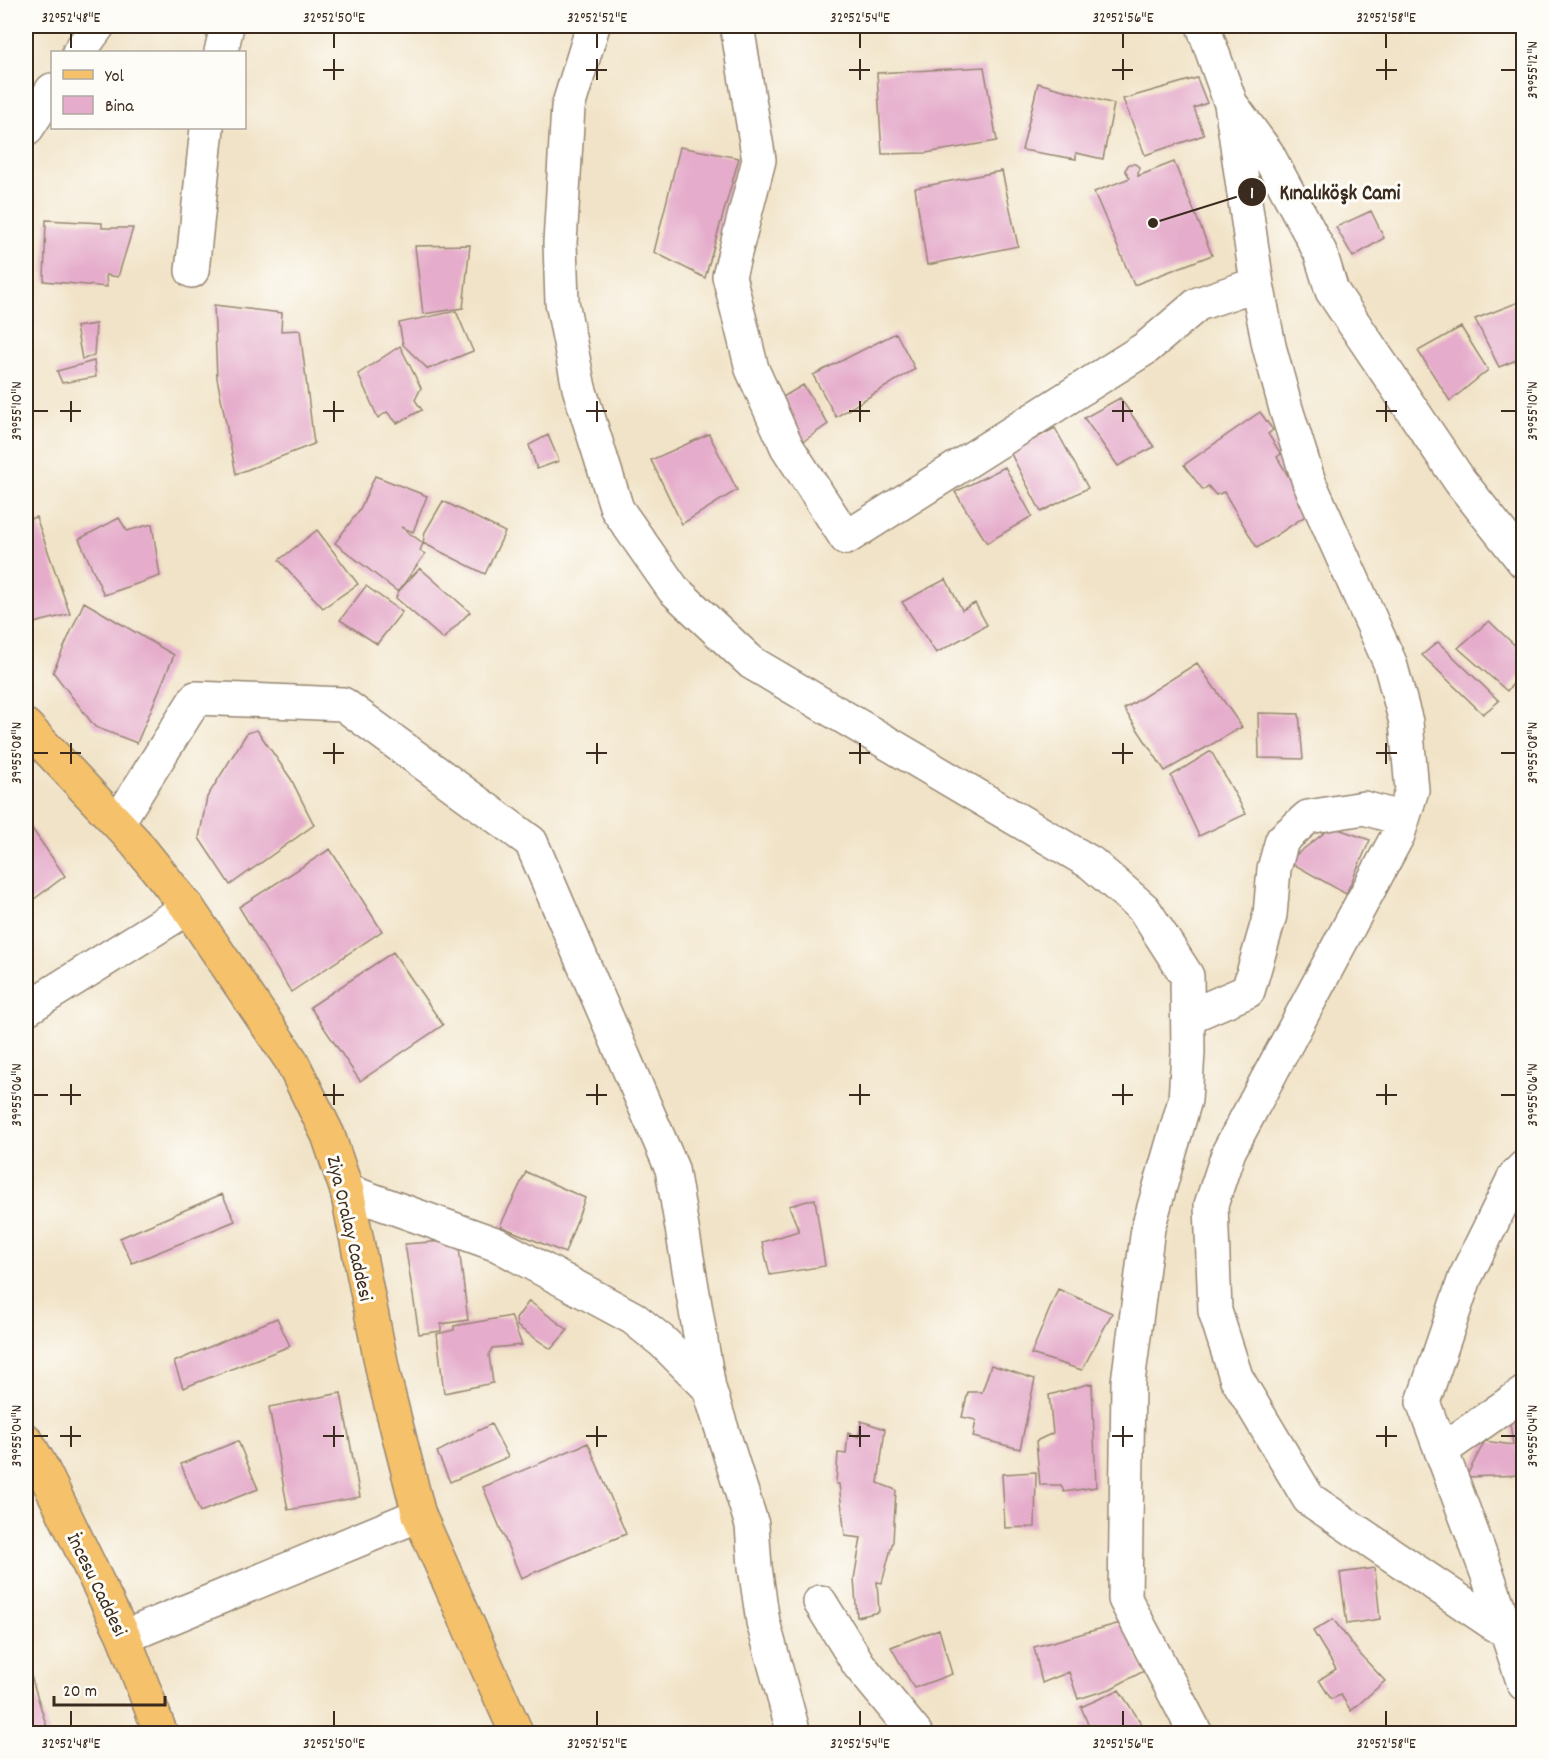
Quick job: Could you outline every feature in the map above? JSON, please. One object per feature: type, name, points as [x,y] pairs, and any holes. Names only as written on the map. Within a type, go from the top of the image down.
[{"type":"main road","name":"Ziya Oralay Caddesi","points":[[26,726],[118,822],[188,908],[291,1060],[328,1135],[347,1191],[384,1377],[419,1515],[517,1734]]},
{"type":"main road","name":"İncesu Caddesi","points":[[26,1440],[42,1468],[124,1637],[161,1734]]},
{"type":"street","points":[[80,51],[98,26]]},
{"type":"street","points":[[222,51],[227,26]]},
{"type":"street","points":[[593,26],[568,107],[560,243],[562,302],[579,388],[617,509],[673,589],[752,663],[1091,863],[1144,909],[1187,976],[1185,1100],[1148,1228],[1128,1382],[1125,1599],[1196,1734]]},
{"type":"street","points":[[737,26],[759,160],[729,276],[752,369],[787,447],[846,538],[1146,348],[1198,304],[1257,284]]},
{"type":"street","points":[[1203,26],[1231,104],[1257,284],[1269,346],[1286,409],[1310,482],[1390,663],[1406,722],[1412,790],[1398,835],[1229,1152],[1211,1205],[1215,1311],[1236,1377],[1309,1499],[1506,1632]]},
{"type":"street","points":[[26,129],[51,92]]},
{"type":"street","points":[[1231,104],[1267,153],[1320,252],[1332,291],[1460,481],[1524,562]]},
{"type":"street","points":[[192,272],[207,129]]},
{"type":"street","points":[[118,822],[196,698],[344,704],[531,842],[672,1169],[709,1388],[752,1525],[763,1622],[794,1734]]},
{"type":"street","points":[[1188,1017],[1248,991],[1270,915],[1274,869],[1282,840],[1308,817],[1364,808],[1403,819]]},
{"type":"street","points":[[26,1010],[188,908]]},
{"type":"street","points":[[1524,1167],[1515,1176],[1465,1278],[1423,1402],[1524,1684]]},
{"type":"street","points":[[347,1191],[498,1245],[633,1318],[663,1342],[709,1388]]},
{"type":"street","points":[[1441,1451],[1524,1393]]},
{"type":"street","points":[[124,1637],[419,1515]]},
{"type":"street","points":[[820,1602],[859,1665],[916,1734]]},
{"type":"building","points":[[984,67],[997,141],[926,153],[882,154],[877,73]]},
{"type":"building","points":[[1197,78],[1207,103],[1194,108],[1204,135],[1145,155],[1123,99]]},
{"type":"building","points":[[1038,83],[1114,104],[1103,159],[1076,153],[1076,159],[1022,150]]},
{"type":"building","points":[[680,147],[739,158],[705,278],[654,252]]},
{"type":"building","points":[[1174,162],[1212,255],[1134,285],[1094,192],[1130,178],[1125,170],[1129,164],[1139,167],[1138,176]]},
{"type":"building","points":[[1002,171],[1018,246],[927,265],[915,188]]},
{"type":"building","points":[[1371,211],[1384,238],[1353,257],[1336,227]]},
{"type":"building","points":[[46,220],[102,223],[102,228],[133,228],[118,277],[106,275],[107,287],[44,281]]},
{"type":"building","points":[[470,245],[463,308],[423,314],[415,246]]},
{"type":"building","points":[[1524,300],[1524,357],[1499,367],[1475,319]]},
{"type":"building","points":[[214,305],[282,313],[281,331],[300,330],[314,444],[236,474],[217,378]]},
{"type":"building","points":[[456,311],[473,351],[428,369],[403,345],[399,323]]},
{"type":"building","points":[[96,324],[94,356],[82,359],[76,327]]},
{"type":"building","points":[[1461,327],[1488,370],[1450,401],[1418,351]]},
{"type":"building","points":[[896,333],[915,369],[836,417],[813,375]]},
{"type":"building","points":[[400,346],[421,388],[415,400],[422,410],[397,423],[387,412],[378,418],[358,374]]},
{"type":"building","points":[[94,361],[96,377],[62,383],[57,371]]},
{"type":"building","points":[[803,385],[828,424],[798,445],[776,401]]},
{"type":"building","points":[[1120,398],[1154,447],[1118,466],[1084,418]]},
{"type":"building","points":[[1260,412],[1273,430],[1268,434],[1281,454],[1277,457],[1310,513],[1257,548],[1224,492],[1216,495],[1208,486],[1203,490],[1184,465]]},
{"type":"building","points":[[1055,428],[1088,488],[1041,512],[1010,452]]},
{"type":"building","points":[[709,434],[737,490],[682,524],[651,460]]},
{"type":"building","points":[[548,435],[559,461],[537,469],[529,445]]},
{"type":"building","points":[[1005,467],[1032,516],[987,543],[955,492]]},
{"type":"building","points":[[375,476],[427,496],[413,532],[401,527],[423,543],[420,551],[425,554],[398,592],[335,543],[360,509]]},
{"type":"building","points":[[443,501],[505,532],[485,574],[423,543],[425,532]]},
{"type":"building","points":[[36,517],[70,614],[26,625],[26,520]]},
{"type":"building","points":[[119,518],[127,531],[152,524],[160,576],[104,595],[79,539]]},
{"type":"building","points":[[317,530],[358,584],[323,608],[279,560]]},
{"type":"building","points":[[420,568],[470,612],[443,639],[396,598],[398,592]]},
{"type":"building","points":[[946,579],[962,610],[975,603],[987,625],[936,653],[902,602]]},
{"type":"building","points":[[366,586],[402,612],[377,644],[340,620]]},
{"type":"building","points":[[84,602],[174,655],[137,743],[95,727],[53,672]]},
{"type":"building","points":[[1489,621],[1524,654],[1524,671],[1507,691],[1458,648]]},
{"type":"building","points":[[1438,642],[1499,701],[1483,714],[1422,655]]},
{"type":"building","points":[[1197,663],[1242,727],[1165,771],[1124,709]]},
{"type":"building","points":[[1258,713],[1299,714],[1303,759],[1259,758]]},
{"type":"building","points":[[257,730],[291,779],[314,825],[230,885],[199,838],[207,797],[247,733]]},
{"type":"building","points":[[1211,751],[1246,814],[1199,836],[1171,776]]},
{"type":"building","points":[[26,820],[65,876],[26,905]]},
{"type":"building","points":[[1332,827],[1370,840],[1346,894],[1288,861]]},
{"type":"building","points":[[330,849],[382,931],[291,992],[239,907]]},
{"type":"building","points":[[393,952],[443,1025],[360,1081],[310,1007]]},
{"type":"building","points":[[526,1172],[585,1198],[565,1253],[500,1226]]},
{"type":"building","points":[[222,1194],[235,1221],[132,1263],[120,1238]]},
{"type":"building","points":[[815,1199],[825,1266],[770,1275],[762,1242],[799,1231],[789,1206]]},
{"type":"building","points":[[458,1240],[468,1320],[441,1324],[441,1331],[419,1334],[405,1244]]},
{"type":"building","points":[[1058,1289],[1112,1313],[1082,1370],[1031,1354]]},
{"type":"building","points":[[529,1301],[568,1330],[551,1349],[517,1326],[516,1319]]},
{"type":"building","points":[[511,1316],[522,1345],[492,1348],[489,1355],[493,1383],[444,1393],[437,1334],[454,1330],[454,1326]]},
{"type":"building","points":[[277,1318],[290,1346],[183,1388],[174,1362]]},
{"type":"building","points":[[991,1365],[1035,1379],[1020,1449],[973,1437],[976,1420],[962,1417],[968,1392],[982,1392]]},
{"type":"building","points":[[1092,1383],[1096,1487],[1064,1492],[1061,1485],[1040,1485],[1036,1441],[1053,1433],[1049,1395]]},
{"type":"building","points":[[341,1393],[360,1497],[288,1510],[269,1407]]},
{"type":"building","points":[[1509,1415],[1524,1417],[1524,1475],[1466,1477],[1485,1441],[1513,1445]]},
{"type":"building","points":[[861,1421],[885,1429],[878,1483],[896,1490],[893,1541],[882,1583],[877,1582],[879,1612],[857,1617],[854,1579],[861,1538],[845,1536],[839,1484],[836,1484],[838,1453],[846,1454],[848,1433],[859,1437]]},
{"type":"building","points":[[491,1424],[508,1457],[450,1482],[437,1452]]},
{"type":"building","points":[[238,1441],[258,1489],[200,1512],[181,1464]]},
{"type":"building","points":[[588,1443],[626,1534],[521,1578],[483,1487]]},
{"type":"building","points":[[1036,1472],[1035,1527],[1005,1528],[1002,1474]]},
{"type":"building","points":[[1375,1568],[1380,1619],[1347,1624],[1340,1573]]},
{"type":"building","points":[[1333,1619],[1359,1653],[1385,1681],[1351,1711],[1341,1695],[1331,1699],[1319,1680],[1336,1669],[1313,1631]]},
{"type":"building","points":[[1124,1622],[1144,1671],[1110,1689],[1078,1699],[1069,1672],[1042,1683],[1034,1647]]},
{"type":"building","points":[[939,1629],[952,1674],[914,1688],[891,1647]]},
{"type":"building","points":[[26,1660],[49,1734],[26,1734]]},
{"type":"building","points":[[1119,1690],[1144,1727],[1136,1734],[1085,1734],[1082,1726],[1088,1724],[1081,1707]]},
{"type":"place","name":"Kınalıköşk Cami","points":[[1153,223]]}]
